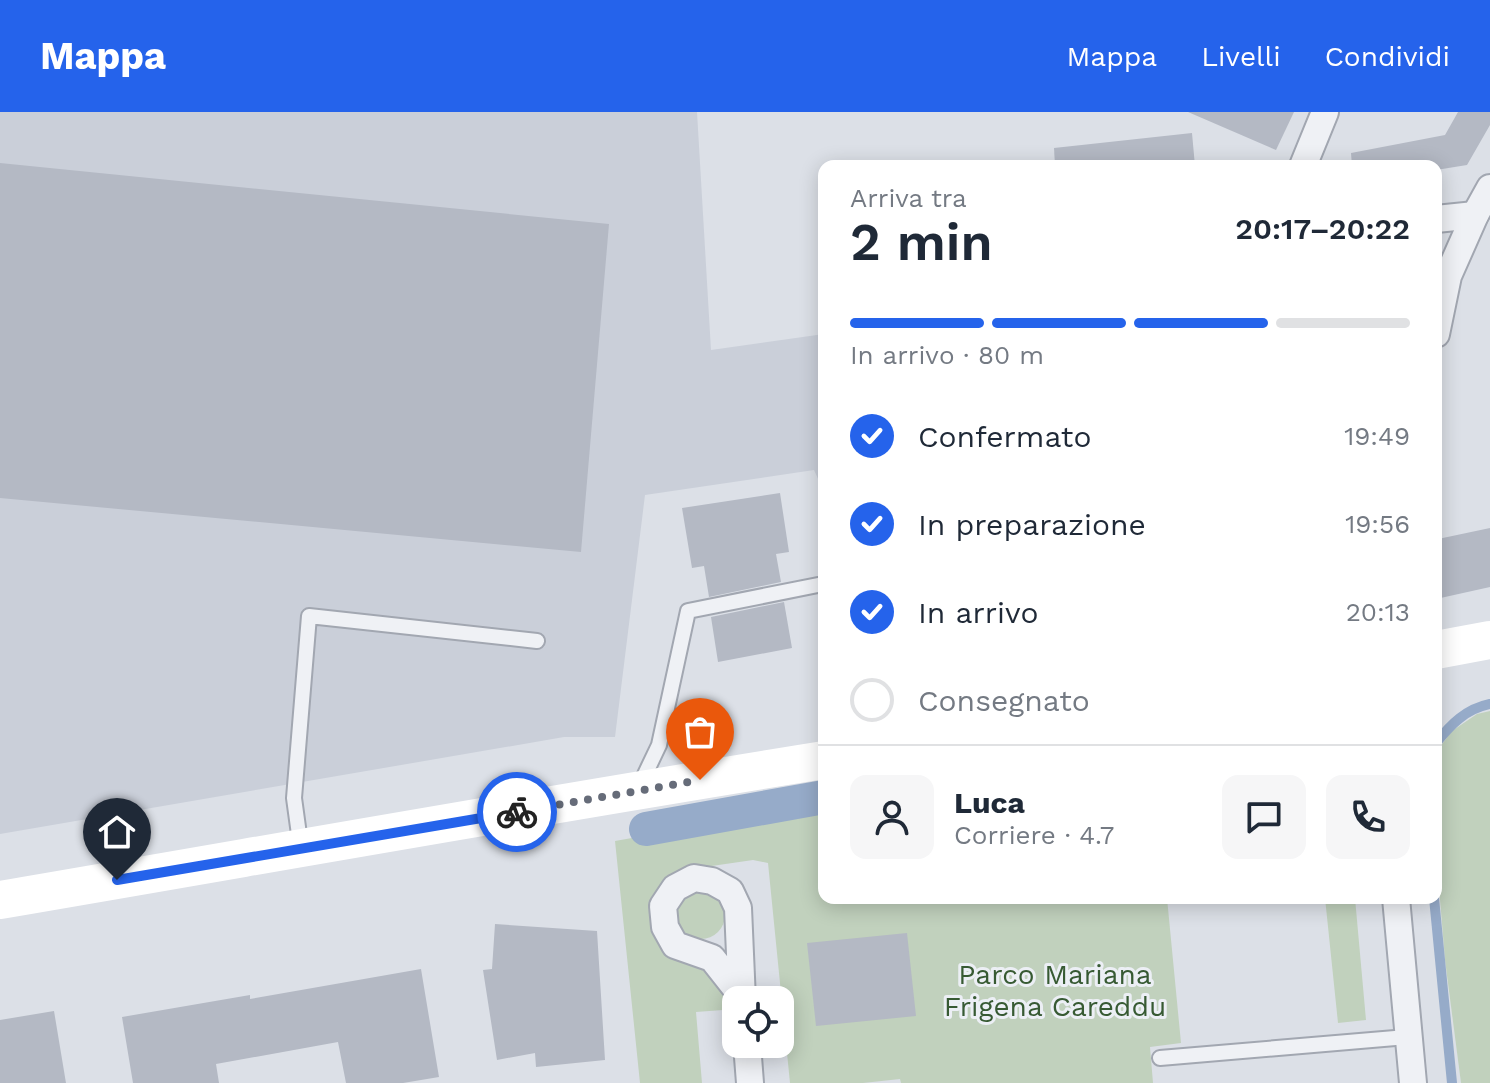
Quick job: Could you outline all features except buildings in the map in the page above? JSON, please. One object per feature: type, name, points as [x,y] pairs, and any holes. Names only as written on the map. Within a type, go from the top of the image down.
[{"type":"main road","points":[[1442,649],[1490,640]]},
{"type":"main road","points":[[0,900],[818,761]]},
{"type":"street","points":[[1305,160],[1325,112]]},
{"type":"street","points":[[1442,305],[1448,276],[1490,188]]},
{"type":"street","points":[[1442,218],[1475,215]]},
{"type":"street","points":[[1396,904],[1413,1083]]},
{"type":"street","points":[[748,1058],[750,1083]]},
{"type":"lane","points":[[638,790],[659,745],[688,611],[818,585]]},
{"type":"lane","points":[[301,849],[294,798],[309,616],[537,641]]},
{"type":"lane","points":[[1160,1058],[1407,1037]]},
{"type":"shaded area","points":[[0,112],[697,112],[711,350],[818,335],[818,479],[814,470],[645,495],[615,737],[564,737],[0,834]]},
{"type":"green space","points":[[1490,711],[1490,1083],[1461,1083],[1440,904],[1442,744],[1452,731],[1477,714]]},
{"type":"green space","name":"Parco Mariana Frigena Careddu","points":[[818,805],[818,904],[1168,904],[1181,1043],[1150,1047],[1153,1083],[901,1083],[900,1079],[863,1083],[790,1083],[788,1058],[794,1058],[794,986],[780,986],[768,863],[753,860],[691,869],[665,883],[667,954],[698,967],[715,979],[722,987],[722,1010],[696,1012],[702,1083],[640,1083],[615,841]]},
{"type":"green space","points":[[701,891],[718,898],[725,915],[718,932],[701,939],[684,932],[677,915],[684,898]]},
{"type":"green space","points":[[1326,904],[1356,904],[1366,1020],[1338,1023]]},
{"type":"waterway","points":[[1442,736],[1460,718],[1490,704]]},
{"type":"waterway","points":[[646,829],[818,798]]},
{"type":"waterway","points":[[1435,904],[1452,1083]]},
{"type":"way so far","points":[[517,812],[700,780]]},
{"type":"route","points":[[117,880],[517,812]]}]
